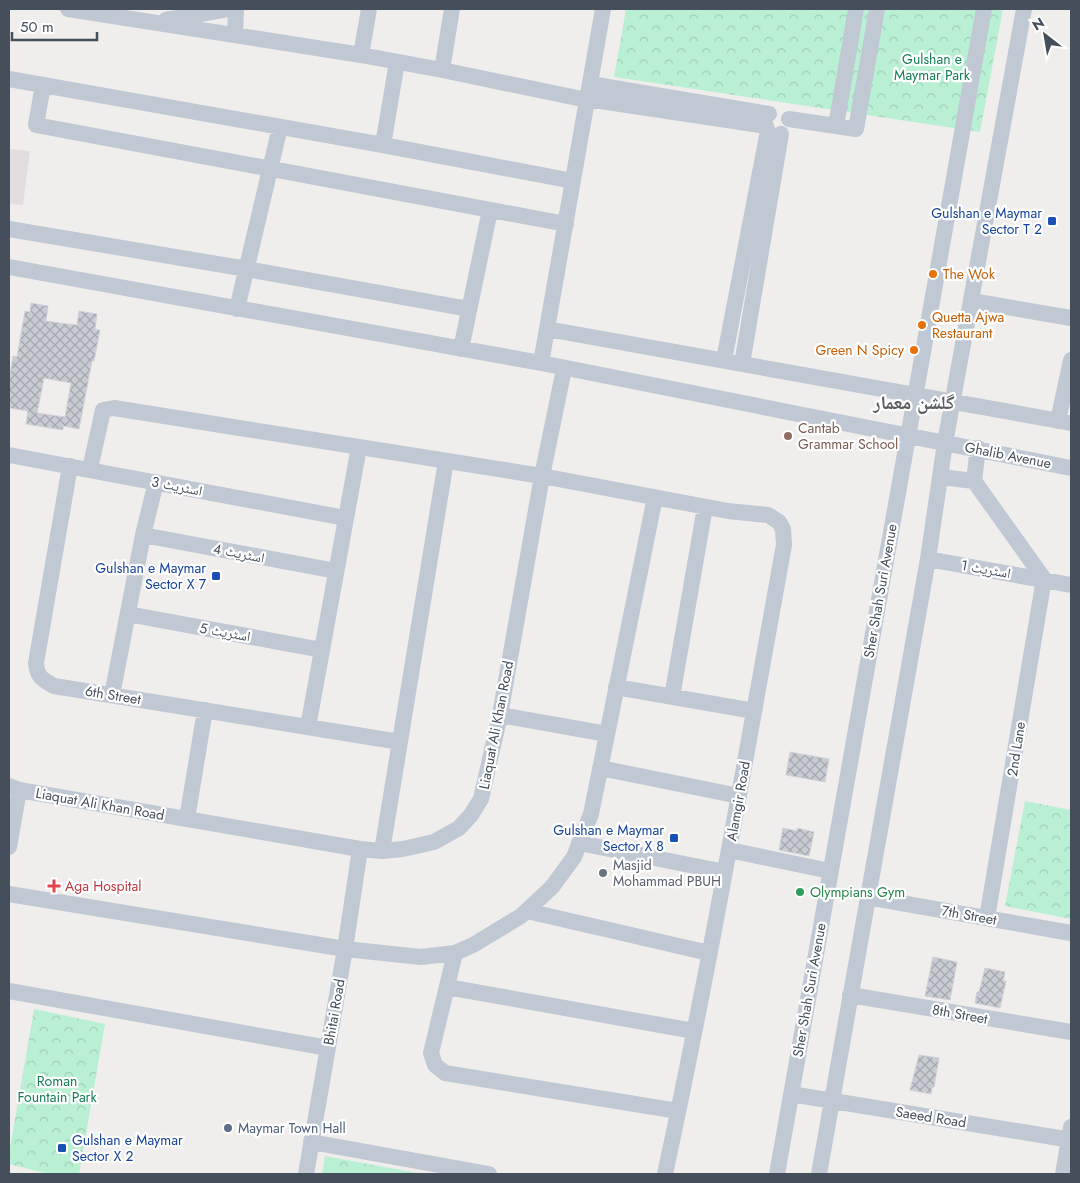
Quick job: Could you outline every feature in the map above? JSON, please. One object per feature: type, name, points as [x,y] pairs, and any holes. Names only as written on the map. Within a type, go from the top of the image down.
[{"type":"street","points":[[68,9],[361,55],[771,126]]},
{"type":"street","points":[[154,22],[228,9]]},
{"type":"street","points":[[235,35],[236,9]]},
{"type":"street","points":[[361,55],[369,9]]},
{"type":"street","points":[[442,70],[452,9]]},
{"type":"street","points":[[541,363],[603,9]]},
{"type":"street","points":[[836,126],[856,9]]},
{"type":"street","points":[[724,360],[774,111],[786,114],[789,119],[856,129],[877,9]]},
{"type":"street","name":"Sher Shah Suri Avenue","points":[[777,1174],[984,9]]},
{"type":"street","points":[[819,1174],[928,559],[945,443],[1024,9]]},
{"type":"street","points":[[383,145],[398,62]]},
{"type":"street","points":[[9,79],[383,145],[573,181]]},
{"type":"street","points":[[43,85],[36,125],[566,224]]},
{"type":"street","points":[[742,364],[771,126]]},
{"type":"street","points":[[237,308],[280,127]]},
{"type":"street","points":[[461,349],[490,210]]},
{"type":"street","points":[[9,229],[469,309]]},
{"type":"street","name":"Ghalib Avenue","points":[[9,268],[541,363],[978,448],[1071,468]]},
{"type":"street","points":[[972,300],[1071,318]]},
{"type":"street","points":[[547,329],[1065,422],[1071,360]]},
{"type":"street","name":"Liaquat Ali Khan Road","points":[[14,788],[360,849],[382,851],[403,849],[434,842],[459,828],[471,815],[481,799],[500,715],[542,476],[564,369]]},
{"type":"street","points":[[90,470],[103,410],[114,408],[542,476],[705,507],[672,696]]},
{"type":"street","points":[[308,727],[359,447]]},
{"type":"street","points":[[978,448],[974,481],[1044,580]]},
{"type":"street","name":"اسٹریٹ 3","points":[[9,454],[345,518]]},
{"type":"street","points":[[382,851],[446,461]]},
{"type":"street","name":"6th Street","points":[[70,466],[36,663],[37,673],[43,679],[54,686],[400,742]]},
{"type":"street","points":[[940,477],[974,481]]},
{"type":"street","points":[[112,695],[143,535],[156,482]]},
{"type":"street","points":[[9,894],[345,949],[421,957],[455,952],[473,945],[521,916],[552,887],[574,856],[590,814],[655,497]]},
{"type":"street","name":"Alamgir Road","points":[[665,1174],[725,872],[784,545],[783,529],[779,522],[768,515],[705,507]]},
{"type":"street","name":"اسٹریٹ 4","points":[[143,535],[336,571]]},
{"type":"street","name":"اسٹریٹ 1","points":[[928,559],[1071,585]]},
{"type":"street","name":"2nd Lane","points":[[987,918],[1044,580]]},
{"type":"street","name":"اسٹریٹ 5","points":[[128,614],[322,650]]},
{"type":"street","points":[[616,687],[754,711]]},
{"type":"street","points":[[187,819],[205,710]]},
{"type":"street","points":[[500,715],[607,734]]},
{"type":"street","points":[[600,768],[739,796]]},
{"type":"street","points":[[9,847],[14,788]]},
{"type":"street","points":[[579,843],[725,872]]},
{"type":"street","name":"Bhitai Road","points":[[306,1174],[345,949],[360,849]]},
{"type":"street","points":[[729,850],[830,871]]},
{"type":"street","name":"7th Street","points":[[867,897],[1071,933]]},
{"type":"street","points":[[527,911],[709,953]]},
{"type":"street","points":[[455,952],[431,1053],[434,1065],[445,1073],[678,1111]]},
{"type":"street","points":[[447,987],[694,1031]]},
{"type":"street","points":[[9,991],[328,1048]]},
{"type":"street","name":"8th Street","points":[[850,995],[1071,1032]]},
{"type":"street","name":"Saeed Road","points":[[791,1094],[1070,1136]]},
{"type":"street","points":[[1063,1174],[1070,1136]]},
{"type":"street","points":[[311,1142],[489,1174]]},
{"type":"shaded area","points":[[9,149],[30,151],[23,205],[9,204]]},
{"type":"green space","name":"Gulshan e Maymar Park","points":[[626,9],[1003,9],[980,132],[614,77]]},
{"type":"green space","points":[[1025,801],[1071,810],[1071,919],[1005,906]]},
{"type":"green space","name":"Roman Fountain Park","points":[[34,1009],[105,1024],[79,1174],[49,1174],[9,1164],[9,1154]]},
{"type":"green space","points":[[325,1156],[423,1174],[322,1174]]},
{"type":"building","points":[[31,303],[48,306],[46,321],[77,325],[79,311],[97,314],[95,329],[100,330],[79,429],[63,426],[63,430],[26,424],[28,411],[9,408],[9,382],[13,356],[17,357],[25,311],[30,312]],"holes":[[[44,378],[71,383],[65,417],[37,413]]]},
{"type":"building","points":[[790,752],[829,759],[825,782],[786,775]]},
{"type":"building","points":[[783,828],[797,831],[797,828],[814,832],[809,856],[779,850]]},
{"type":"building","points":[[933,957],[957,962],[950,1000],[925,996]]},
{"type":"building","points":[[985,968],[1005,972],[1003,981],[1006,981],[1000,1008],[975,1003]]},
{"type":"building","points":[[919,1055],[939,1058],[931,1094],[910,1090]]},
{"type":"place","name":"Gulshan e Maymar Sector T 2","points":[[1052,221]]},
{"type":"place","name":"The Wok","points":[[933,274]]},
{"type":"place","name":"Quetta Ajwa Restaurant","points":[[922,325]]},
{"type":"place","name":"Green N Spicy","points":[[914,350]]},
{"type":"place","name":"Cantab Grammar School","points":[[788,436]]},
{"type":"place","name":"Gulshan e Maymar Sector X 7","points":[[216,576]]},
{"type":"place","name":"Gulshan e Maymar Sector X 8","points":[[674,838]]},
{"type":"place","name":"Masjid Mohammad PBUH","points":[[603,873]]},
{"type":"place","name":"Aga Hospital","points":[[54,886]]},
{"type":"place","name":"Olympians Gym","points":[[800,892]]},
{"type":"place","name":"Maymar Town Hall","points":[[228,1128]]},
{"type":"place","name":"Gulshan e Maymar Sector X 2","points":[[62,1148]]},
{"type":"district","name":"گلشن معمار","points":[[914,402]]}]
